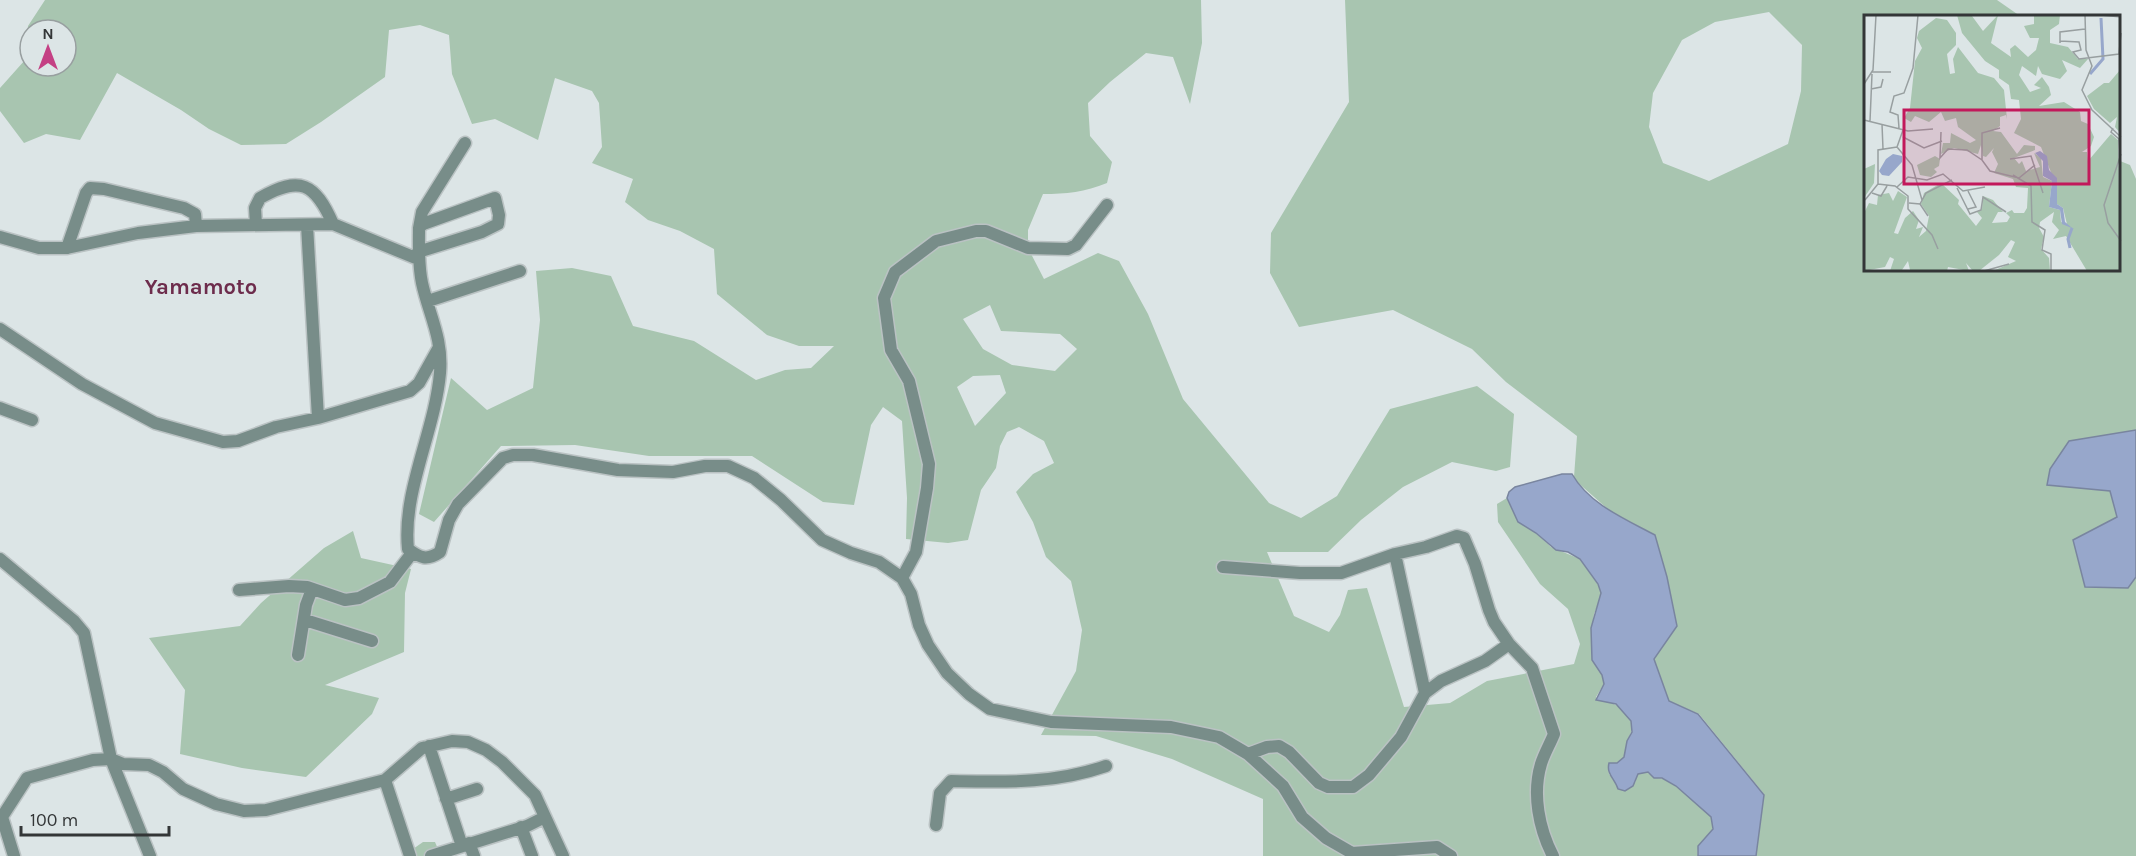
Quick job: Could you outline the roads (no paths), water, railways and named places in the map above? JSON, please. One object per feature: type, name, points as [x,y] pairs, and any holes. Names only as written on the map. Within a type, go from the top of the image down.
[{"type":"street","points":[[465,143],[422,212],[419,228],[418,255],[440,346],[440,374],[432,417],[413,491],[406,534],[408,549],[412,553],[431,558],[440,552],[449,520],[458,504],[503,458],[513,455],[533,455],[618,470],[673,472],[705,466],[728,466],[754,478],[781,500],[822,540],[879,562],[902,578],[911,594],[919,625],[934,654],[947,673],[961,687],[990,709],[1051,722],[1171,727],[1219,736],[1248,753],[1282,786],[1302,818],[1326,838],[1352,853],[1437,847],[1451,856]]},
{"type":"street","points":[[256,225],[255,208],[260,198],[288,185],[304,186],[316,194],[324,204],[333,224]]},
{"type":"street","points":[[67,248],[86,193],[90,188],[104,189],[184,208],[195,214],[196,226]]},
{"type":"street","points":[[0,237],[39,248],[67,248],[138,233],[196,226],[333,224],[418,255],[498,224],[499,215],[495,198],[423,224],[419,228]]},
{"type":"street","points":[[902,578],[916,552],[927,488],[928,464],[909,381],[891,350],[884,298],[895,272],[936,241],[976,231],[986,231],[1028,248],[1068,249],[1076,245],[1107,205]]},
{"type":"street","points":[[307,225],[318,418]]},
{"type":"street","points":[[428,301],[520,270]]},
{"type":"street","points":[[0,329],[82,384],[155,423],[224,441],[238,441],[276,427],[318,418],[410,391],[419,383],[440,346]]},
{"type":"street","points":[[0,408],[32,420]]},
{"type":"street","points":[[1223,567],[1300,573],[1341,573],[1457,536],[1464,538],[1475,564],[1489,610],[1509,644],[1532,668],[1554,734],[1541,765],[1538,787],[1538,813],[1545,841],[1553,856]]},
{"type":"street","points":[[239,590],[289,586],[312,589],[345,600],[359,598],[390,582],[412,553]]},
{"type":"street","points":[[1395,554],[1425,693]]},
{"type":"street","points":[[0,559],[74,621],[84,633],[111,759],[150,856]]},
{"type":"street","points":[[298,655],[306,605],[312,589]]},
{"type":"street","points":[[305,620],[372,641]]},
{"type":"street","points":[[1248,753],[1279,746],[1289,752],[1319,783],[1329,787],[1353,787],[1381,762],[1401,737],[1425,693],[1441,681],[1485,662],[1509,644]]},
{"type":"street","points":[[14,856],[1,819],[27,778],[93,760],[111,759],[123,764],[149,765],[200,798],[244,811],[266,810],[385,780],[423,748],[452,741],[468,742],[486,750],[502,762],[535,795],[563,856]]},
{"type":"street","points":[[429,746],[446,799],[465,845],[474,856]]},
{"type":"street","points":[[936,825],[940,793],[951,781],[1026,782],[1080,775],[1106,766]]},
{"type":"street","points":[[385,780],[410,856]]},
{"type":"street","points":[[446,799],[477,789]]},
{"type":"street","points":[[431,856],[521,828],[545,817]]},
{"type":"street","points":[[521,828],[532,856]]},
{"type":"water","points":[[2136,430],[2136,577],[2128,588],[2085,587],[2073,540],[2117,517],[2110,491],[2047,485],[2050,469],[2069,441]]},
{"type":"water","points":[[1562,474],[1572,474],[1579,485],[1598,502],[1620,517],[1655,535],[1677,626],[1654,659],[1669,701],[1698,714],[1764,795],[1756,856],[1698,856],[1698,846],[1713,829],[1711,817],[1676,786],[1662,778],[1654,778],[1648,772],[1638,774],[1633,786],[1625,791],[1618,789],[1608,767],[1609,763],[1617,763],[1624,757],[1627,741],[1632,732],[1631,721],[1616,704],[1596,700],[1604,684],[1602,675],[1592,660],[1591,628],[1601,593],[1598,584],[1580,559],[1568,552],[1556,550],[1536,533],[1518,522],[1507,498],[1509,492],[1515,487]]},
{"type":"district","name":"Yamamoto","points":[[201,287]]}]
